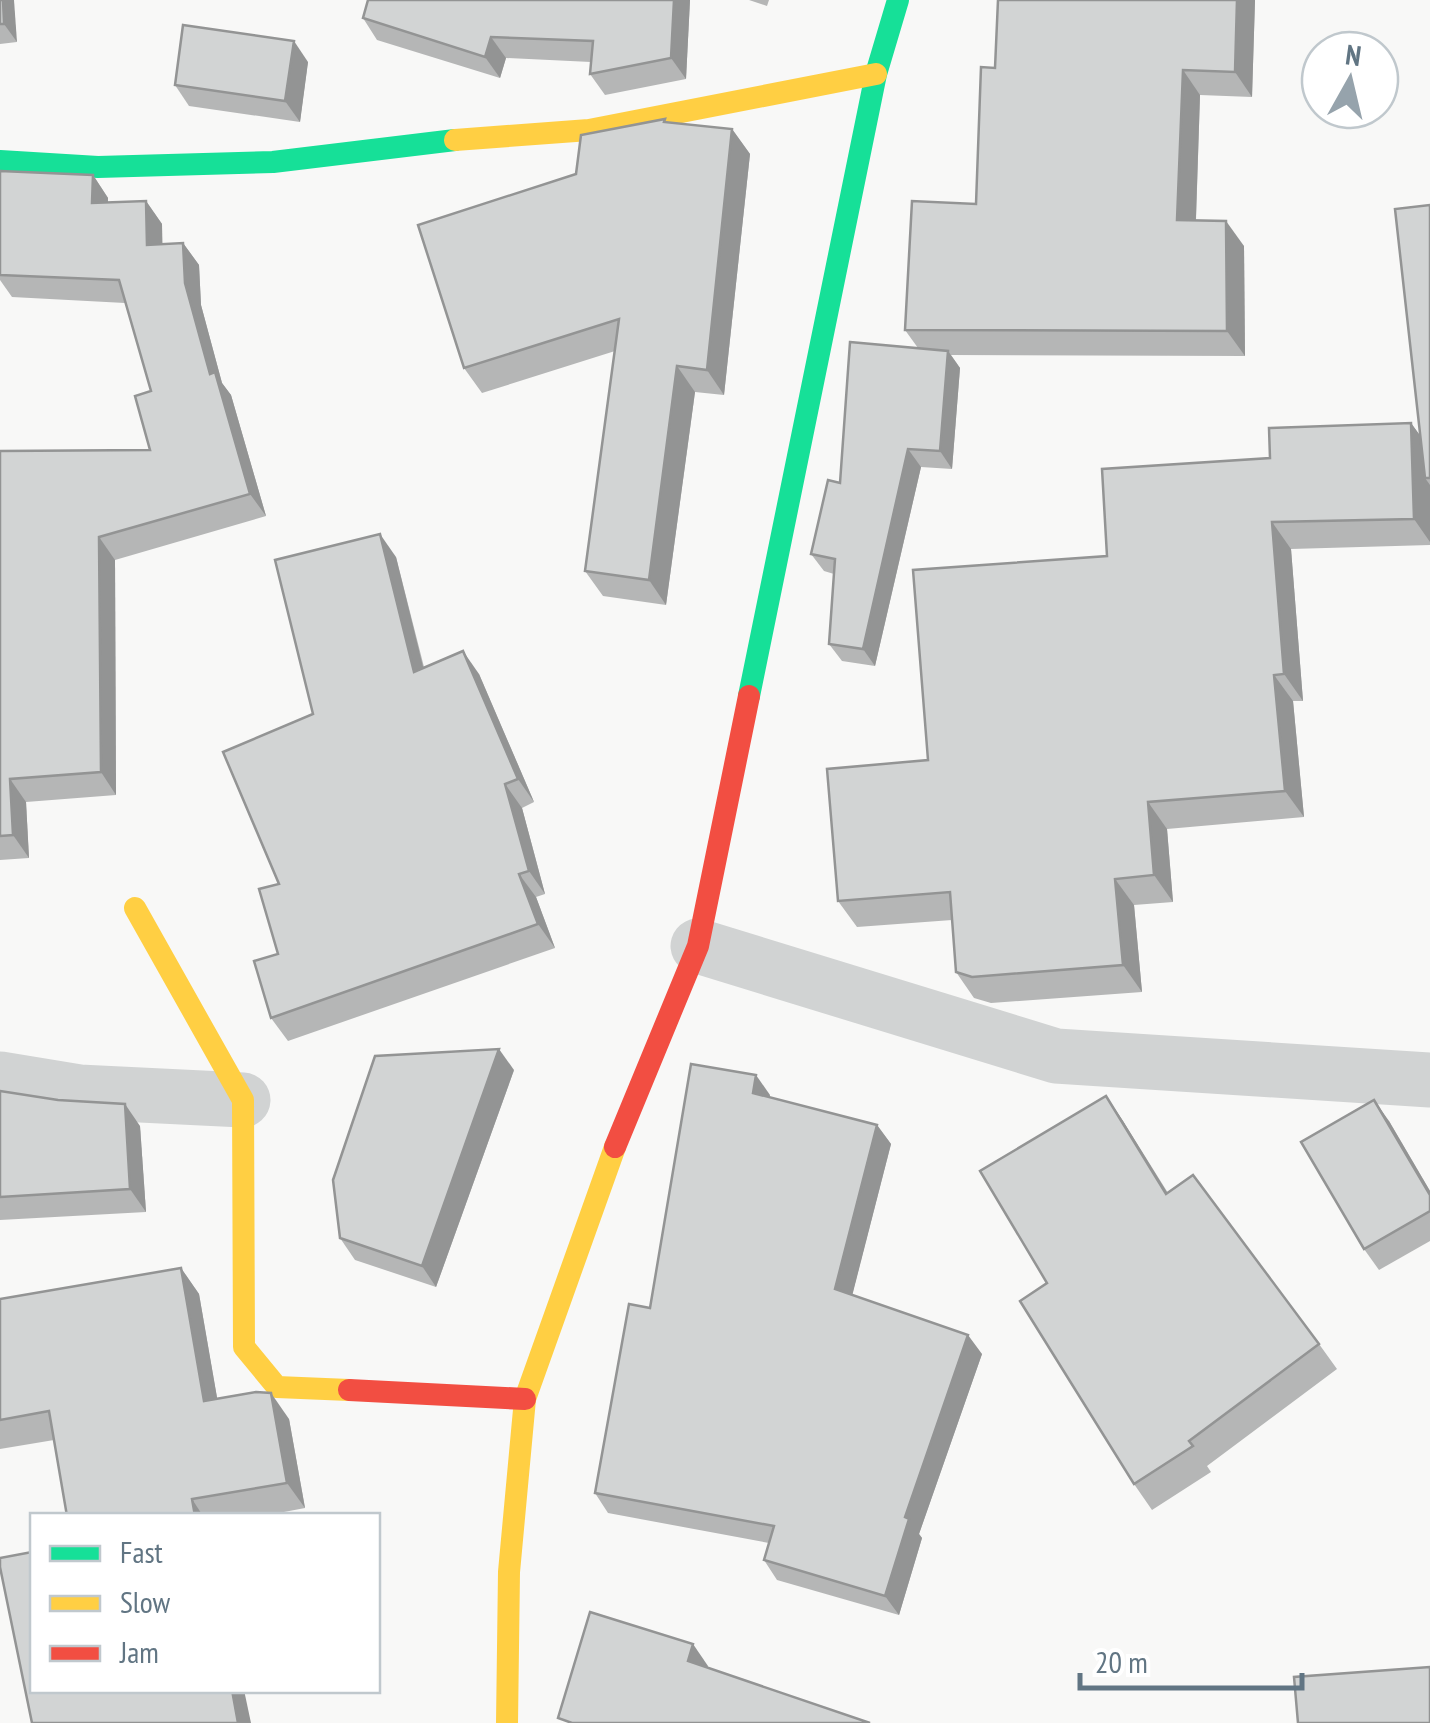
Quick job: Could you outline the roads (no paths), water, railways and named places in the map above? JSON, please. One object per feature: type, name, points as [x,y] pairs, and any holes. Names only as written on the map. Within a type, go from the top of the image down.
[{"type":"main road","points":[[507,1723],[509,1572],[525,1399],[607,1166],[698,946],[876,74],[898,0]]},
{"type":"main road","points":[[0,161],[98,166],[274,162],[438,141],[589,130],[876,74]]},
{"type":"main road","points":[[135,908],[243,1100],[244,1347],[277,1387],[525,1399]]},
{"type":"street","points":[[698,946],[1056,1056],[1430,1080]]},
{"type":"street","points":[[0,1079],[80,1092],[243,1100]]}]
